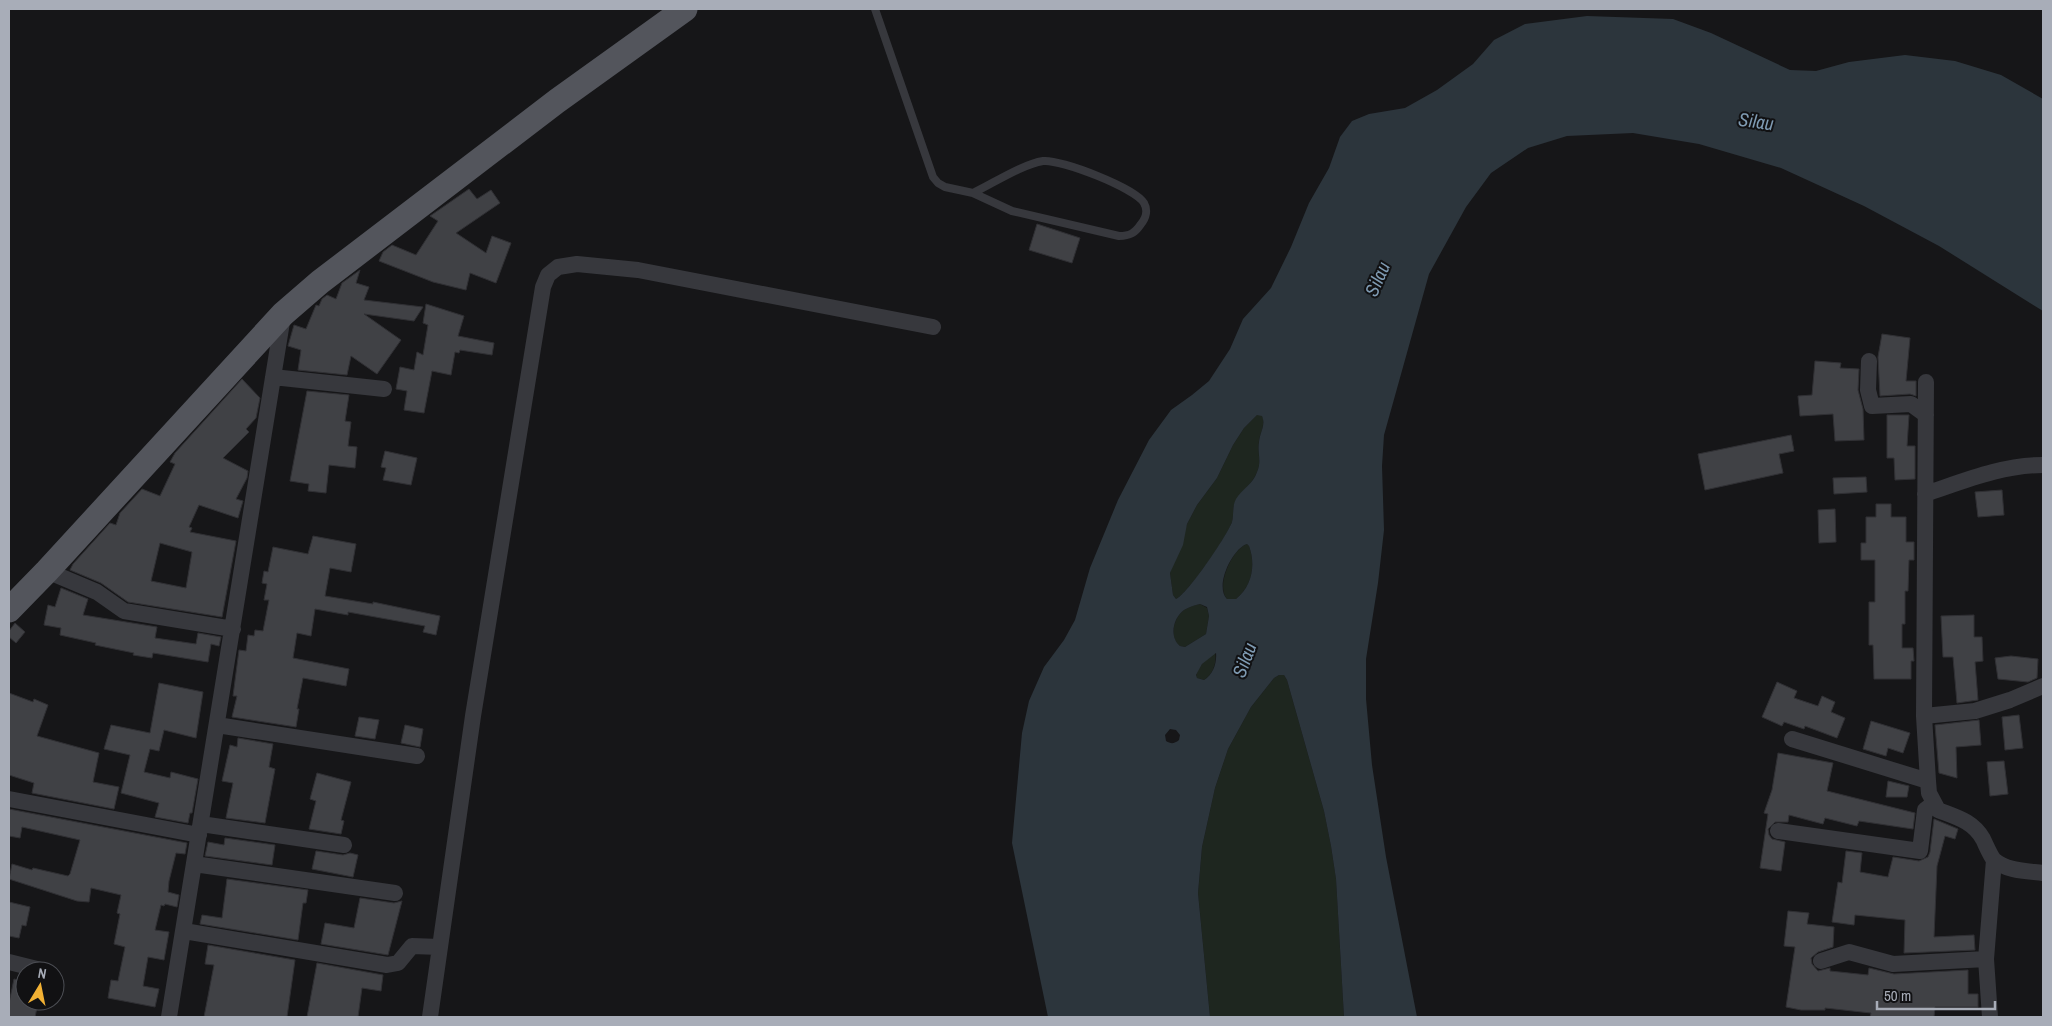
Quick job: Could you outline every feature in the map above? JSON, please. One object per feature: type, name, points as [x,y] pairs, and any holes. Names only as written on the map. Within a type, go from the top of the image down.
[{"type":"main road","points":[[9,610],[283,314],[320,282],[557,100],[685,9]]},
{"type":"street","points":[[430,1017],[473,716],[543,287],[548,275],[558,267],[577,264],[638,270],[933,328]]},
{"type":"street","points":[[172,1017],[194,864],[283,314]]},
{"type":"street","points":[[1869,360],[1868,390],[1872,406],[1911,404],[1926,415]]},
{"type":"street","points":[[273,377],[384,389]]},
{"type":"street","points":[[1926,382],[1924,716],[1928,781],[1933,804],[1938,810],[1974,826],[1994,860],[2018,870],[2043,873]]},
{"type":"street","points":[[1925,494],[1991,471],[2023,465],[2043,465]]},
{"type":"street","points":[[47,571],[98,592],[124,611],[233,629]]},
{"type":"street","points":[[1924,716],[1975,711],[2010,700],[2043,686]]},
{"type":"street","points":[[217,724],[417,756]]},
{"type":"street","points":[[1792,739],[1928,781]]},
{"type":"street","points":[[9,799],[200,829],[344,846]]},
{"type":"street","points":[[1778,831],[1920,850],[1925,810],[1933,804]]},
{"type":"street","points":[[1990,1017],[1986,959],[1994,860]]},
{"type":"street","points":[[194,864],[395,893]]},
{"type":"street","points":[[184,931],[387,965],[398,963],[412,946],[440,947]]},
{"type":"street","points":[[1821,960],[1849,952],[1893,964],[1986,959]]},
{"type":"lane","points":[[875,9],[933,176],[938,183],[945,187],[973,193],[1012,211],[1119,236],[1128,236],[1136,231],[1144,220],[1146,211],[1145,205],[1133,194],[1071,165],[1056,161],[1031,164],[973,193]]},
{"type":"shaded area","points":[[1257,415],[1262,415],[1263,422],[1259,441],[1257,472],[1253,480],[1237,499],[1234,505],[1232,522],[1215,551],[1189,587],[1176,599],[1173,595],[1170,573],[1187,524],[1197,505],[1217,478],[1233,445],[1244,428]]},
{"type":"shaded area","points":[[1247,544],[1252,560],[1249,582],[1236,599],[1227,599],[1223,585],[1227,568],[1236,552]]},
{"type":"shaded area","points":[[1200,604],[1207,608],[1209,616],[1206,634],[1185,647],[1180,646],[1174,638],[1177,618],[1184,610]]},
{"type":"shaded area","points":[[1215,653],[1215,664],[1210,675],[1204,680],[1197,678],[1197,672],[1201,665]]},
{"type":"shaded area","points":[[1284,675],[1287,680],[1324,811],[1331,846],[1336,879],[1344,1017],[1210,1017],[1198,893],[1202,847],[1215,788],[1228,749],[1251,707],[1274,678]]},
{"type":"water","name":"Silau","points":[[1587,16],[1673,19],[1711,33],[1790,70],[1816,71],[1849,62],[1905,55],[1955,61],[2001,75],[2043,99],[2043,311],[1939,246],[1864,206],[1781,168],[1699,144],[1633,133],[1567,136],[1528,148],[1491,173],[1466,207],[1429,274],[1384,435],[1382,466],[1384,530],[1366,659],[1366,699],[1372,765],[1386,857],[1417,1017],[1344,1017],[1336,879],[1331,846],[1324,811],[1287,680],[1284,675],[1279,675],[1274,678],[1251,707],[1228,749],[1215,788],[1202,847],[1198,893],[1210,1017],[1048,1017],[1012,843],[1022,733],[1029,701],[1044,667],[1064,640],[1075,620],[1090,568],[1118,500],[1149,440],[1171,410],[1209,381],[1230,349],[1243,319],[1271,288],[1291,247],[1309,203],[1329,168],[1340,137],[1352,121],[1369,114],[1405,108],[1437,90],[1473,64],[1494,40],[1525,24]],"holes":[[[1257,415],[1262,416],[1263,426],[1259,442],[1257,472],[1253,480],[1236,499],[1232,522],[1215,551],[1189,587],[1176,599],[1173,595],[1170,573],[1183,545],[1187,524],[1197,505],[1217,478],[1233,445],[1244,428]],[[1247,544],[1251,553],[1252,568],[1249,582],[1236,599],[1227,599],[1224,593],[1224,577],[1231,560]],[[1200,604],[1207,607],[1209,616],[1206,634],[1185,647],[1180,646],[1174,638],[1174,628],[1180,613]],[[1216,653],[1215,665],[1210,675],[1204,680],[1197,678],[1196,675],[1202,664]],[[1170,729],[1176,730],[1180,735],[1179,740],[1176,742],[1166,741],[1165,735]]]},
{"type":"building","points":[[469,189],[477,199],[491,190],[500,203],[456,233],[486,253],[492,236],[511,243],[496,283],[470,273],[466,290],[433,282],[379,261],[383,252],[392,245],[416,255],[438,221],[430,216]]},
{"type":"building","points":[[1037,224],[1080,238],[1072,263],[1029,250]]},
{"type":"building","points":[[360,270],[356,283],[369,287],[364,300],[423,307],[414,321],[364,314],[401,340],[377,374],[351,356],[347,375],[298,370],[301,350],[288,346],[294,325],[306,329],[316,305],[319,306],[322,299],[327,295],[336,299],[342,283]]},
{"type":"building","points":[[426,304],[464,316],[458,336],[494,343],[492,355],[460,350],[459,353],[455,352],[451,375],[432,371],[424,413],[404,410],[407,391],[396,389],[400,367],[414,370],[417,352],[423,355],[428,325],[423,323]]},
{"type":"building","points":[[1882,334],[1910,338],[1906,381],[1916,381],[1916,396],[1910,394],[1880,396],[1878,357]]},
{"type":"building","points":[[1815,361],[1841,363],[1840,368],[1859,369],[1858,390],[1863,409],[1864,440],[1835,441],[1833,414],[1800,416],[1798,396],[1812,395]]},
{"type":"building","points":[[242,379],[260,398],[256,418],[246,429],[249,432],[223,458],[248,471],[247,478],[236,499],[243,501],[238,518],[199,505],[189,527],[192,528],[190,532],[236,541],[222,617],[128,602],[101,583],[70,570],[73,564],[110,523],[116,525],[120,513],[142,489],[160,496],[175,464],[170,462],[175,453]],"holes":[[[160,543],[192,552],[186,588],[151,581]]]},
{"type":"building","points":[[307,391],[349,395],[345,421],[351,422],[348,446],[357,447],[355,468],[329,465],[326,493],[308,491],[309,484],[290,481]]},
{"type":"building","points":[[1887,415],[1909,415],[1907,446],[1915,446],[1915,479],[1895,480],[1894,458],[1887,458]]},
{"type":"building","points":[[1791,435],[1794,451],[1779,454],[1783,473],[1705,490],[1698,454]]},
{"type":"building","points":[[385,451],[417,458],[411,485],[383,480],[386,468],[381,467]]},
{"type":"building","points":[[1866,477],[1867,492],[1834,494],[1833,478]]},
{"type":"building","points":[[2002,490],[2004,515],[1978,517],[1975,492]]},
{"type":"building","points":[[1876,504],[1891,504],[1891,517],[1906,517],[1906,542],[1914,542],[1914,560],[1909,560],[1908,591],[1905,591],[1905,624],[1902,624],[1902,648],[1913,648],[1914,661],[1911,661],[1911,679],[1874,679],[1873,645],[1869,645],[1869,602],[1875,602],[1875,560],[1861,560],[1861,543],[1866,543],[1866,517],[1876,517]]},
{"type":"building","points":[[1835,509],[1836,542],[1819,543],[1818,510]]},
{"type":"building","points":[[313,536],[356,544],[351,572],[330,568],[325,596],[373,604],[373,602],[440,616],[436,635],[423,632],[425,626],[348,612],[348,615],[315,609],[311,636],[297,633],[293,658],[349,669],[346,686],[303,678],[297,709],[299,709],[296,727],[232,717],[237,696],[233,696],[239,650],[246,651],[248,635],[254,636],[255,630],[263,631],[269,600],[264,600],[267,584],[262,583],[264,571],[268,572],[273,547],[308,554]]},
{"type":"building","points":[[61,588],[88,599],[83,615],[157,627],[155,638],[196,644],[198,633],[221,637],[219,646],[211,644],[208,662],[153,653],[152,658],[133,655],[134,653],[60,635],[61,628],[44,625],[48,605],[55,607]]},
{"type":"building","points":[[1974,615],[1974,637],[1982,637],[1983,661],[1975,662],[1978,700],[1957,703],[1953,657],[1943,657],[1941,616]]},
{"type":"building","points":[[15,623],[25,632],[16,643],[9,637],[9,631]]},
{"type":"building","points":[[2011,656],[2038,659],[2037,678],[2028,682],[1998,679],[1995,658]]},
{"type":"building","points":[[1777,682],[1797,691],[1794,698],[1818,706],[1822,696],[1835,702],[1831,712],[1845,718],[1837,738],[1805,726],[1804,729],[1784,722],[1782,726],[1762,717]]},
{"type":"building","points":[[159,683],[203,692],[196,738],[164,730],[159,751],[150,749],[144,772],[170,778],[171,772],[198,779],[192,813],[190,813],[188,823],[155,817],[159,803],[121,793],[130,755],[104,749],[111,725],[150,733]]},
{"type":"building","points":[[9,693],[33,702],[34,699],[48,705],[37,736],[99,753],[93,782],[119,787],[114,809],[32,793],[34,783],[9,775]]},
{"type":"building","points":[[2019,715],[2023,748],[2005,750],[2002,717]]},
{"type":"building","points":[[359,717],[379,720],[375,739],[355,736]]},
{"type":"building","points":[[1979,720],[1981,745],[1956,747],[1957,778],[1939,773],[1935,725]]},
{"type":"building","points":[[1871,721],[1910,733],[1903,753],[1888,748],[1886,756],[1863,749]]},
{"type":"building","points":[[405,725],[423,729],[420,747],[401,743]]},
{"type":"building","points":[[238,738],[273,744],[269,767],[275,769],[265,823],[226,818],[233,783],[222,781],[230,745],[237,747]]},
{"type":"building","points":[[1778,753],[1833,763],[1827,791],[1915,813],[1913,829],[1859,821],[1857,826],[1825,818],[1823,824],[1789,815],[1788,822],[1775,822],[1768,829],[1772,839],[1785,842],[1781,871],[1760,868],[1768,814],[1764,813],[1772,790]]},
{"type":"building","points":[[2004,761],[2008,794],[1990,796],[1987,762]]},
{"type":"building","points":[[317,773],[351,782],[341,820],[344,821],[341,834],[309,829],[316,801],[310,799]]},
{"type":"building","points":[[1888,781],[1909,786],[1907,797],[1886,797]]},
{"type":"building","points":[[9,809],[187,843],[185,854],[176,853],[169,881],[168,892],[179,895],[177,907],[161,905],[155,930],[169,932],[164,960],[148,957],[143,986],[159,989],[155,1007],[108,998],[111,980],[118,981],[125,947],[114,944],[120,914],[117,913],[121,895],[91,888],[89,902],[77,901],[9,879],[12,864],[32,870],[33,868],[68,876],[80,840],[22,827],[20,838],[9,836]]},
{"type":"building","points":[[1934,819],[1958,829],[1955,839],[1945,836],[1937,866],[1934,937],[1974,935],[1975,950],[1904,953],[1905,920],[1855,915],[1854,925],[1832,922],[1838,882],[1842,883],[1846,851],[1862,853],[1860,872],[1888,877],[1893,857],[1919,861],[1928,857]]},
{"type":"building","points":[[225,838],[275,845],[272,865],[205,856],[208,842],[224,845]]},
{"type":"building","points":[[316,851],[358,855],[353,877],[312,869]]},
{"type":"building","points":[[227,879],[308,890],[306,903],[303,903],[298,940],[200,924],[202,915],[222,918]]},
{"type":"building","points":[[360,898],[394,903],[402,901],[388,955],[321,944],[325,923],[354,928]]},
{"type":"building","points":[[9,902],[30,907],[26,926],[22,925],[19,938],[9,936]]},
{"type":"building","points":[[1788,911],[1809,913],[1807,924],[1834,927],[1833,947],[1818,952],[1811,958],[1812,964],[1818,971],[1830,968],[1830,971],[1868,975],[1869,968],[1894,974],[1968,970],[1968,994],[1978,994],[1978,1007],[1935,1007],[1934,1017],[1870,1017],[1871,1013],[1825,1008],[1825,1010],[1801,1010],[1786,1007],[1795,947],[1784,946]]},
{"type":"building","points":[[208,945],[295,960],[287,1017],[204,1017],[214,965],[205,964]]},
{"type":"building","points":[[317,963],[383,975],[381,991],[362,988],[358,1017],[307,1017]]},
{"type":"building","points":[[14,979],[15,1011],[36,1011],[35,1017],[9,1017],[9,1003]]}]
